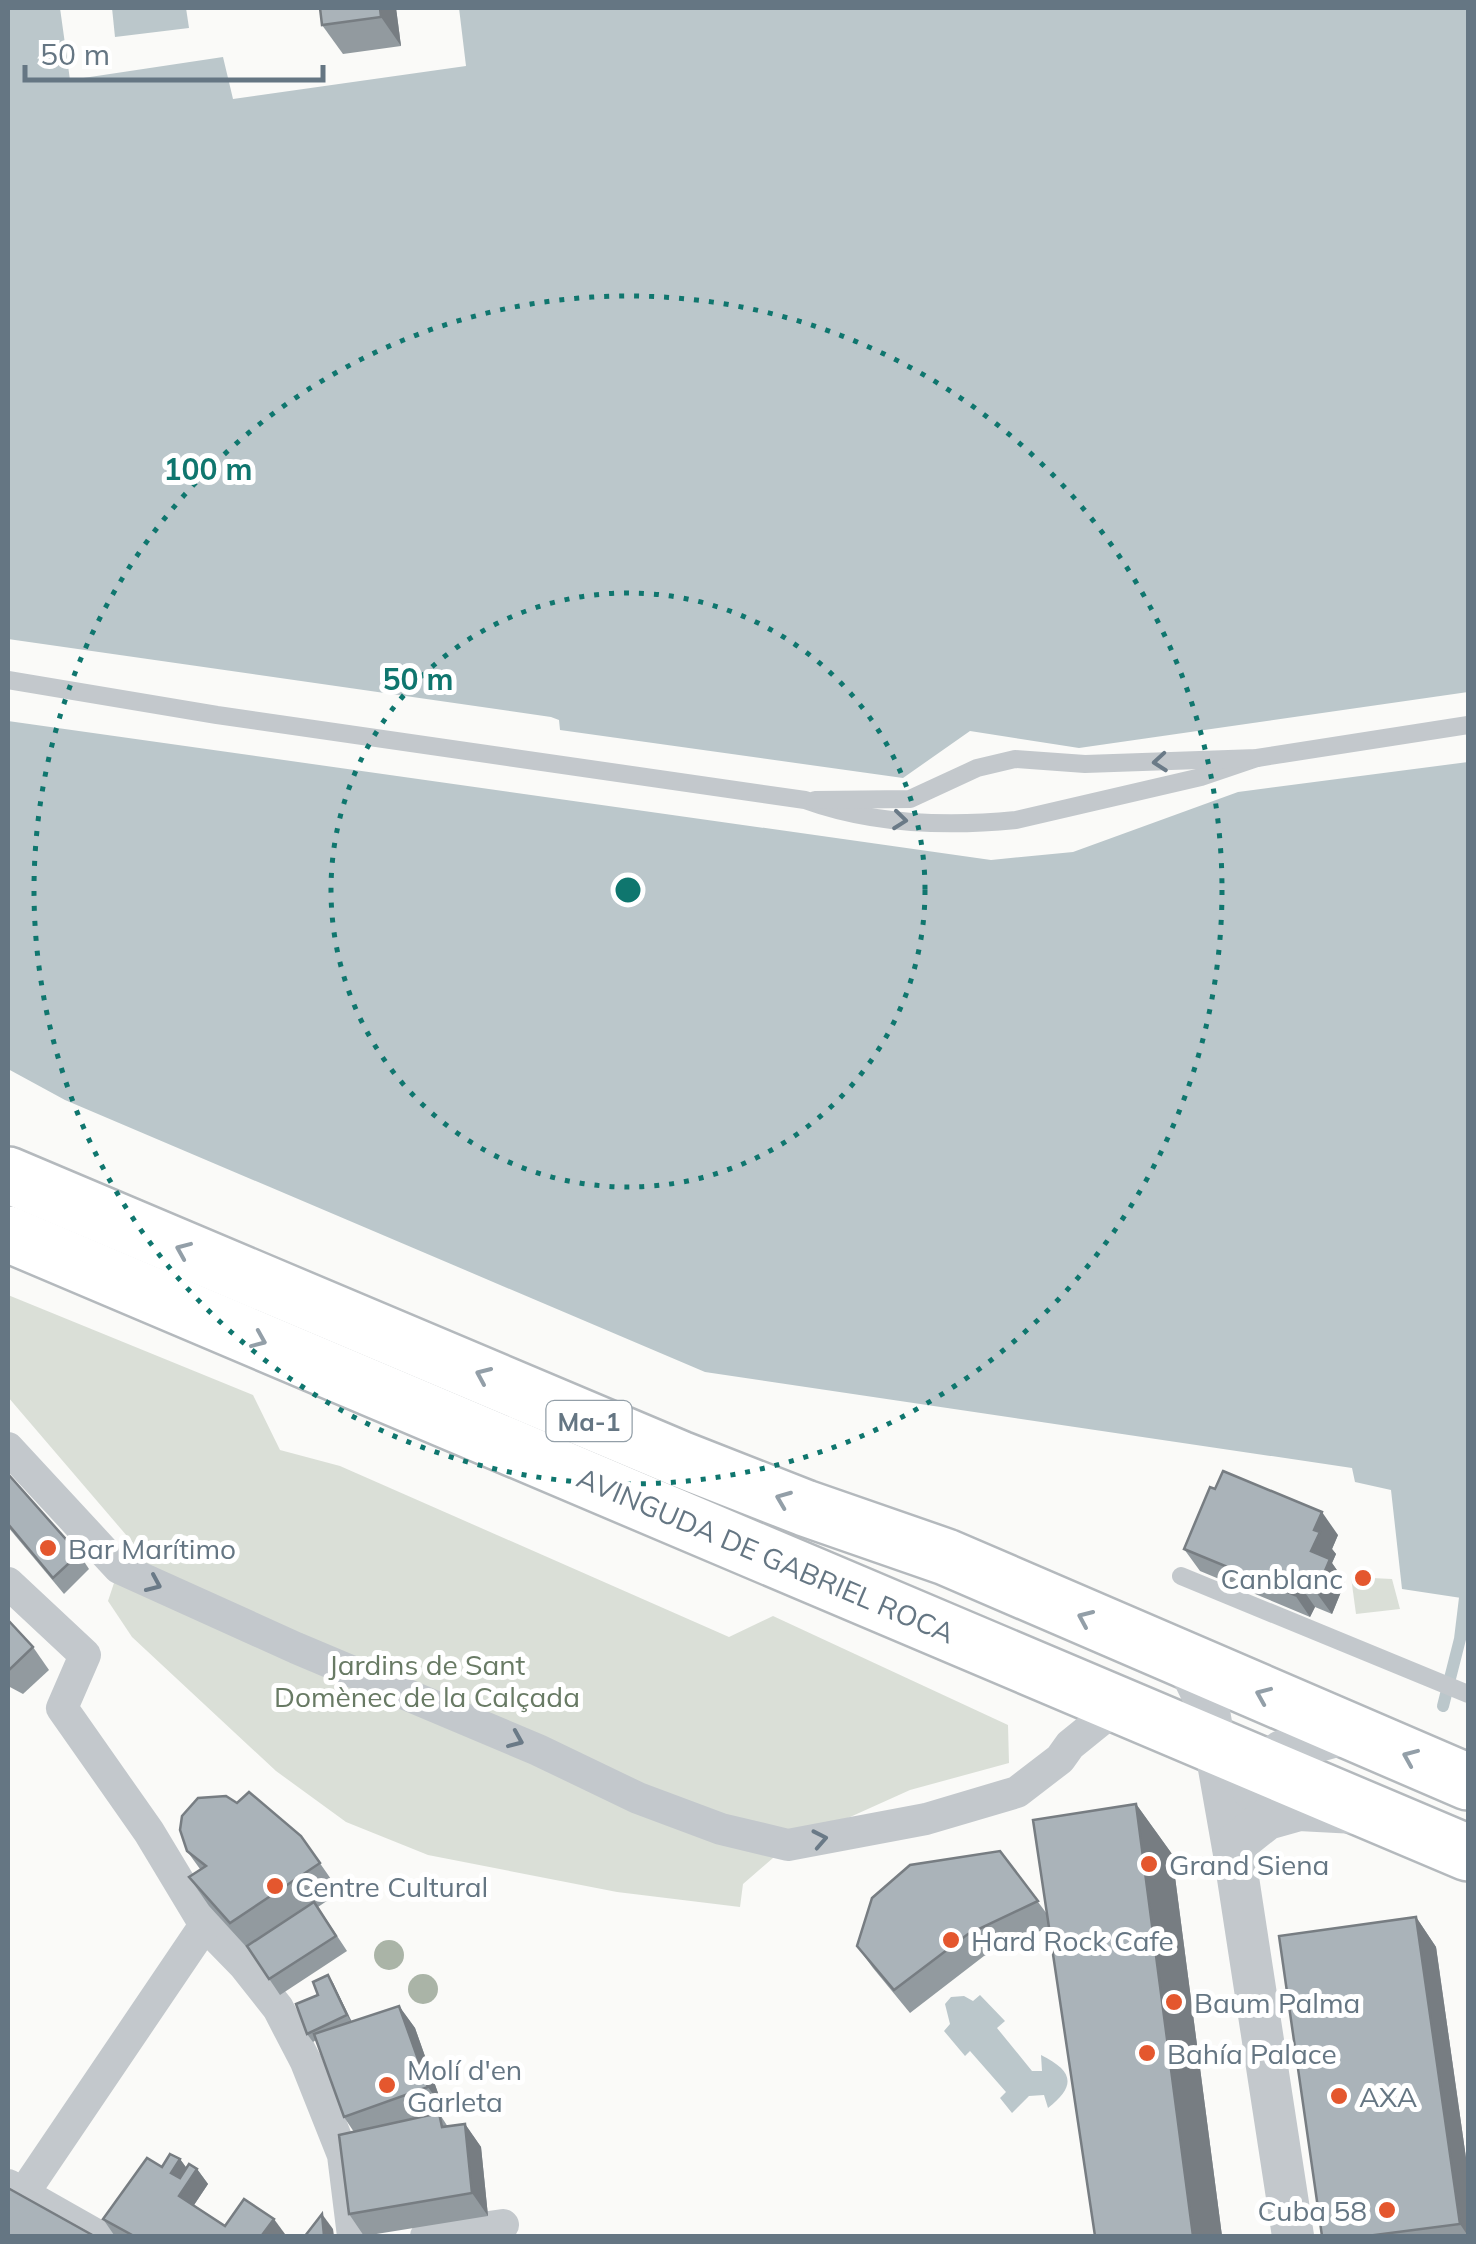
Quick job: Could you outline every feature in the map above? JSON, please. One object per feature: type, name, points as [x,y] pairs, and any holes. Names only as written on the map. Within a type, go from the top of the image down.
[{"type":"highway","name":"AVINGUDA DE GABRIEL ROCA","points":[[8,1175],[589,1421],[805,1508],[946,1557],[1468,1782]]},
{"type":"highway","name":"AVINGUDA DE GABRIEL ROCA","points":[[8,1234],[1468,1854]]},
{"type":"street","points":[[8,1448],[119,1568],[538,1750],[638,1798],[720,1829],[788,1845],[926,1818],[1017,1792],[1060,1759],[1070,1745],[1112,1710],[1126,1707]]},
{"type":"street","points":[[8,1583],[84,1655],[62,1708],[148,1832],[205,1925],[244,1964],[278,2008],[306,2062],[343,2155],[353,2236]]},
{"type":"street","points":[[1175,1657],[1202,1690],[1239,1756],[1232,1846],[1293,2236]]},
{"type":"street","points":[[1239,1756],[1282,1751],[1351,1732]]},
{"type":"street","points":[[1232,1846],[1267,1819],[1299,1810],[1380,1816]]},
{"type":"street","points":[[98,2236],[15,2190],[205,1925]]},
{"type":"street","points":[[426,2236],[502,2225]]},
{"type":"lane","points":[[8,680],[180,710],[805,800],[910,799],[977,768],[1015,759],[1119,764],[1257,758],[1468,725]]},
{"type":"lane","points":[[805,800],[840,813],[871,817],[984,823],[1016,820],[1201,776],[1257,758]]},
{"type":"lane","points":[[1181,1576],[1468,1694]]},
{"type":"green space","name":"Jardins de Sant Domènec de la Calçada","points":[[8,1295],[253,1395],[280,1450],[340,1466],[729,1637],[773,1616],[1008,1725],[1009,1763],[910,1790],[788,1845],[743,1884],[740,1907],[617,1892],[428,1855],[346,1822],[276,1771],[132,1637],[108,1601],[133,1543],[8,1397]]},
{"type":"green space","points":[[1351,1577],[1392,1579],[1400,1609],[1356,1614]]},
{"type":"shaded area","points":[[8,8],[60,8],[70,80],[223,57],[233,99],[466,66],[459,8],[1468,8],[1468,692],[1079,748],[970,731],[903,778],[560,730],[559,720],[551,717],[8,639]]},
{"type":"shaded area","points":[[112,8],[186,8],[189,28],[115,37]]},
{"type":"shaded area","points":[[8,721],[991,860],[1073,852],[1238,792],[1468,762],[1468,1599],[1402,1589],[1391,1490],[1355,1482],[1352,1468],[705,1372],[65,1100],[8,1069]]},
{"type":"shaded area","points":[[980,1995],[1005,2021],[997,2028],[1032,2071],[1042,2071],[1041,2055],[1065,2073],[1064,2092],[1048,2108],[1044,2095],[1029,2096],[1012,2113],[1000,2098],[1006,2092],[970,2051],[965,2056],[944,2031],[950,2024],[945,2004],[951,1997],[964,1996],[973,2001]]},
{"type":"building","points":[[320,8],[380,8],[381,17],[322,25]]},
{"type":"building","points":[[1223,1471],[1322,1512],[1314,1530],[1320,1532],[1311,1551],[1330,1559],[1316,1592],[1299,1584],[1295,1595],[1184,1549],[1210,1487],[1215,1489]]},
{"type":"building","name":"Bar Marítimo","points":[[8,1474],[79,1554],[53,1578],[8,1524]]},
{"type":"building","points":[[8,1620],[33,1647],[8,1671]]},
{"type":"building","name":"Centre Cultural","points":[[249,1792],[301,1836],[320,1863],[230,1923],[189,1877],[206,1866],[187,1851],[180,1830],[182,1816],[198,1798],[226,1796],[237,1803]]},
{"type":"building","name":"Bahía Palace","points":[[1136,1804],[1193,2236],[1095,2236],[1033,1820]]},
{"type":"building","name":"Hard Rock Cafe","points":[[1000,1851],[1038,1901],[968,1934],[894,1990],[857,1946],[872,1898],[910,1865]]},
{"type":"building","points":[[314,1902],[336,1936],[269,1979],[247,1946]]},
{"type":"building","points":[[1416,1917],[1460,2224],[1367,2236],[1322,2236],[1279,1936]]},
{"type":"building","points":[[328,1975],[347,2015],[307,2034],[296,2004],[318,1995],[313,1982]]},
{"type":"building","points":[[399,2006],[428,2087],[344,2117],[314,2034]]},
{"type":"building","points":[[439,2113],[442,2127],[465,2124],[472,2193],[349,2214],[339,2135]]},
{"type":"building","points":[[170,2154],[180,2159],[171,2173],[180,2178],[189,2164],[197,2169],[179,2196],[225,2226],[244,2199],[274,2219],[262,2235],[265,2236],[134,2236],[103,2219],[147,2158],[162,2167]]},
{"type":"building","points":[[8,2188],[94,2236],[8,2236]]},
{"type":"building","points":[[322,2214],[324,2236],[305,2236]]},
{"type":"waterway","points":[[1443,1706],[1460,1639],[1465,1598]]},
{"type":"place","name":"Bar Marítimo","points":[[48,1548]]},
{"type":"place","name":"Canblanc","points":[[1363,1578]]},
{"type":"place","name":"Grand Siena","points":[[1149,1864]]},
{"type":"place","name":"Centre Cultural","points":[[275,1886]]},
{"type":"place","name":"Hard Rock Cafe","points":[[951,1940]]},
{"type":"place","name":"Baum Palma","points":[[1174,2002]]},
{"type":"place","name":"Bahía Palace","points":[[1147,2053]]},
{"type":"place","name":"Molí d'en Garleta","points":[[387,2085]]},
{"type":"place","name":"AXA","points":[[1339,2096]]},
{"type":"place","name":"Cuba 58","points":[[1387,2210]]}]
